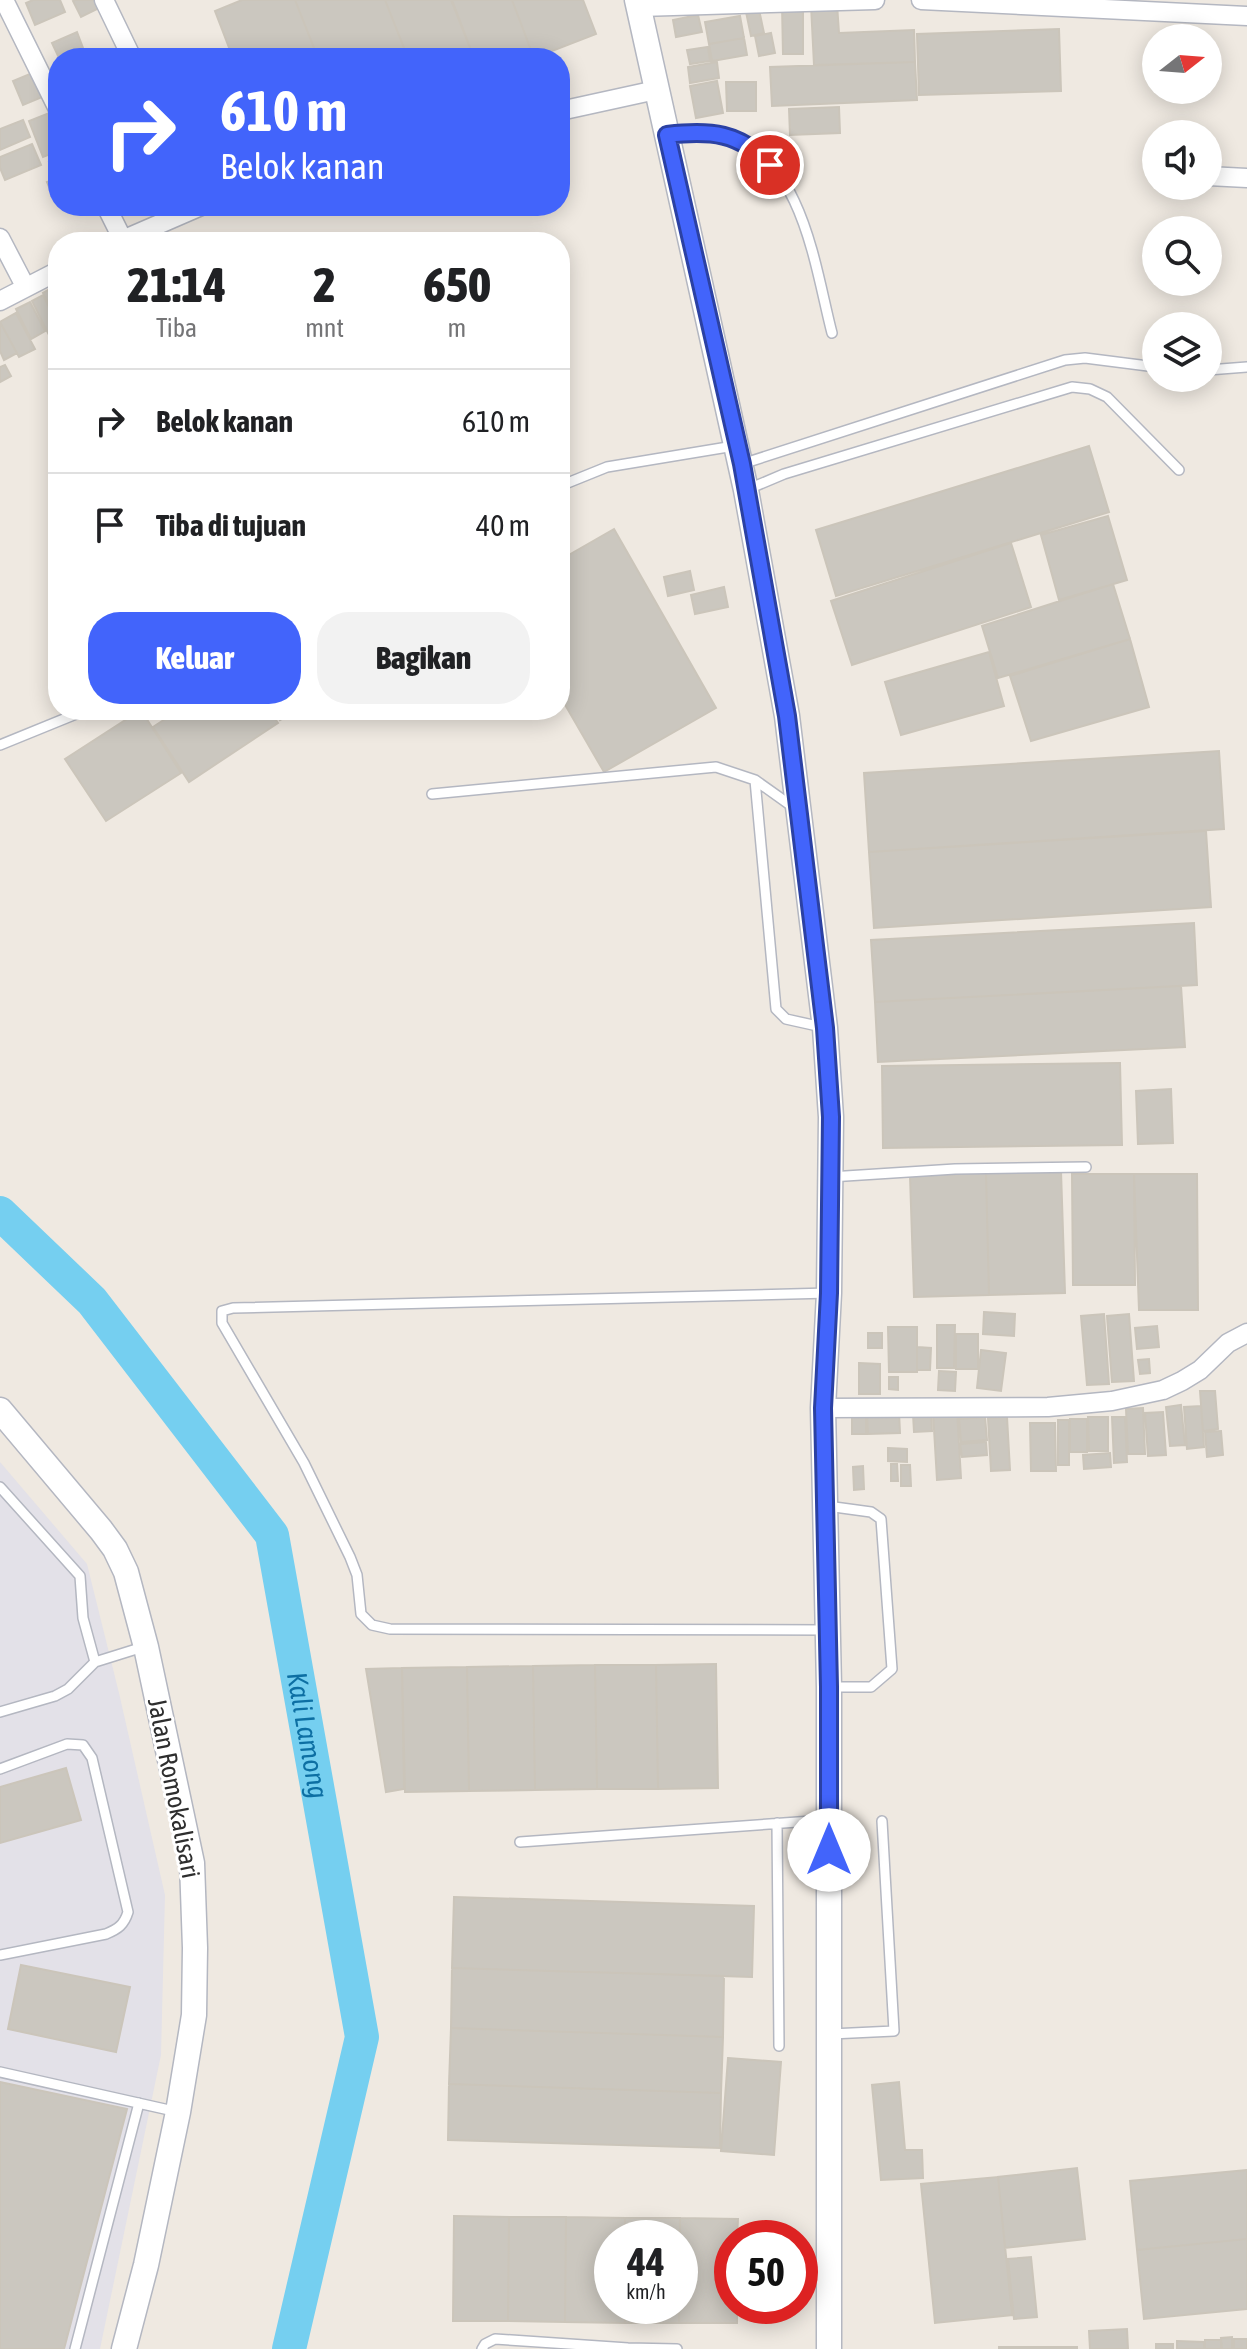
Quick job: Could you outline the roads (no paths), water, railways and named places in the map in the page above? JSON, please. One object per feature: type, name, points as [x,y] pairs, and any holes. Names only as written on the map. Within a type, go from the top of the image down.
[{"type":"main road","points":[[638,4],[746,490],[787,716],[825,1028],[831,1117],[829,1293],[823,1408],[830,1820],[829,2349]]},
{"type":"main road","name":"Jalan Romokalisari","points":[[0,1410],[115,1549],[126,1572],[146,1647],[192,1863],[194,2015],[178,2112],[146,2265],[124,2349]]},
{"type":"street","points":[[4,0],[48,89]]},
{"type":"street","points":[[104,0],[127,48]]},
{"type":"street","points":[[638,4],[875,0]]},
{"type":"street","points":[[921,0],[1247,16]]},
{"type":"street","points":[[570,109],[656,90]]},
{"type":"street","points":[[1222,177],[1247,178]]},
{"type":"street","points":[[141,232],[178,216]]},
{"type":"street","points":[[0,238],[25,286]]},
{"type":"street","points":[[0,301],[48,276]]},
{"type":"street","points":[[823,1408],[1048,1407],[1112,1401],[1163,1390],[1182,1381],[1200,1370],[1228,1343],[1247,1333]]},
{"type":"lane","points":[[667,135],[694,132],[726,136],[755,149],[785,182],[805,225],[832,333]]},
{"type":"lane","points":[[570,482],[607,467],[739,455],[1065,360],[1085,358],[1142,365]]},
{"type":"lane","points":[[1222,369],[1247,367]]},
{"type":"lane","points":[[746,490],[784,474],[1072,387],[1090,389],[1107,397],[1179,470]]},
{"type":"lane","points":[[0,745],[61,720]]},
{"type":"lane","points":[[432,794],[716,767],[755,780],[799,812]]},
{"type":"lane","points":[[755,780],[776,1009],[786,1019],[825,1028]]},
{"type":"lane","points":[[830,1177],[955,1169],[1086,1167]]},
{"type":"lane","points":[[827,1630],[390,1629],[372,1625],[361,1614],[357,1575],[350,1557],[304,1463],[222,1323],[222,1311],[233,1308],[829,1293]]},
{"type":"lane","points":[[0,1487],[80,1576],[83,1618],[95,1662]]},
{"type":"lane","points":[[825,1506],[871,1512],[881,1519],[892,1669],[871,1687],[829,1687]]},
{"type":"lane","points":[[0,1712],[55,1696],[68,1689],[95,1662],[146,1647]]},
{"type":"lane","points":[[0,1769],[67,1744],[83,1745],[92,1758],[128,1912],[119,1928],[106,1934],[0,1955]]},
{"type":"lane","points":[[520,1842],[830,1820]]},
{"type":"lane","points":[[828,2034],[894,2031],[882,1821]]},
{"type":"lane","points":[[777,1823],[779,2046]]},
{"type":"lane","points":[[0,2072],[178,2112]]},
{"type":"lane","points":[[75,2349],[139,2103]]},
{"type":"lane","points":[[482,2349],[495,2339],[677,2349]]},
{"type":"waterway","name":"Kali Lamong","points":[[0,1213],[92,1301],[272,1535],[362,2037],[289,2349]]}]
